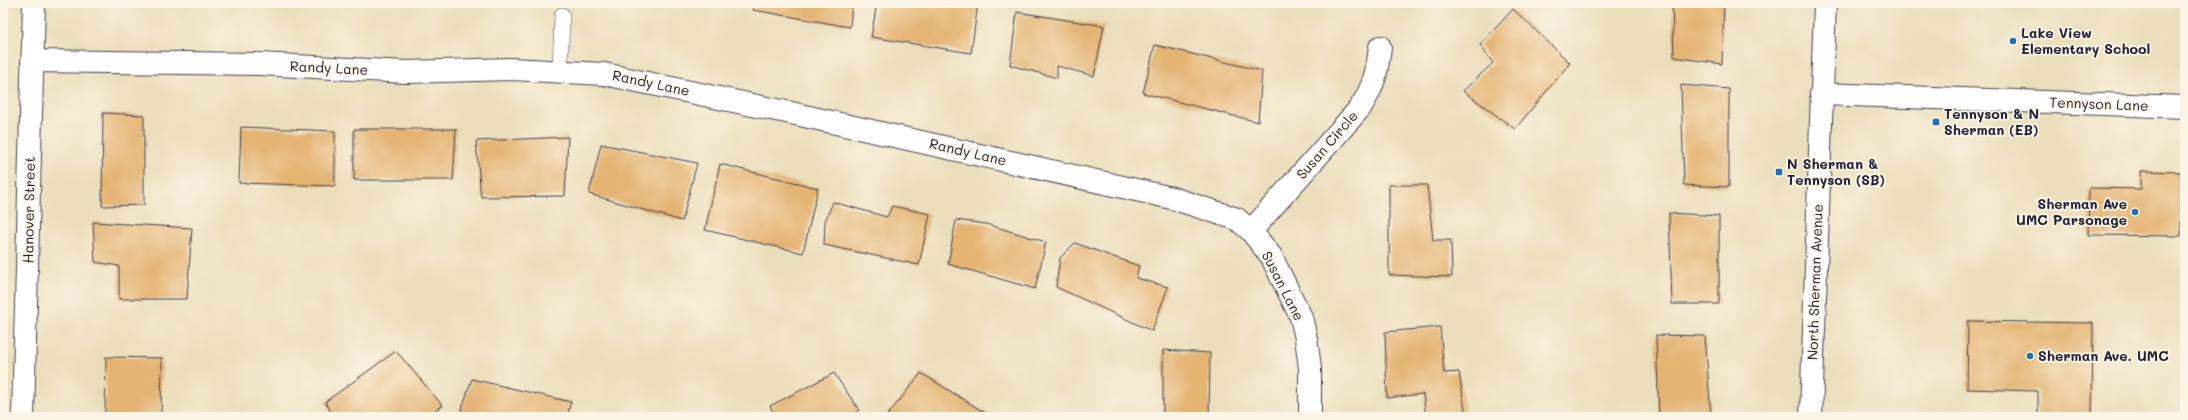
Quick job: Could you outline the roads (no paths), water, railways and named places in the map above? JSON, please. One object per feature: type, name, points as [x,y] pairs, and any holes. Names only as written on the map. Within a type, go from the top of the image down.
[{"type":"street","name":"Hanover Street","points":[[23,417],[34,3]]},
{"type":"street","name":"North Sherman Avenue","points":[[1811,417],[1825,3]]},
{"type":"street","name":"Susan Circle","points":[[1251,231],[1360,108],[1371,91],[1377,75],[1380,47]]},
{"type":"street","name":"Randy Lane","points":[[32,61],[260,64],[406,72],[511,69],[604,74],[792,113],[1172,198],[1236,218],[1251,231]]},
{"type":"street","name":"Tennyson Lane","points":[[1821,94],[2185,107]]},
{"type":"street","name":"Susan Lane","points":[[1251,231],[1271,256],[1301,317],[1310,368],[1310,417]]},
{"type":"lane","points":[[560,72],[562,15]]},
{"type":"place","name":"Lake View Elementary School","points":[[2013,41]]},
{"type":"place","name":"Tennyson & N Sherman (EB)","points":[[1936,122]]},
{"type":"place","name":"N Sherman & Tennyson (SB)","points":[[1779,172]]},
{"type":"place","name":"Sherman Ave UMC Parsonage","points":[[2135,212]]},
{"type":"place","name":"Sherman Ave. UMC","points":[[2030,356]]}]
